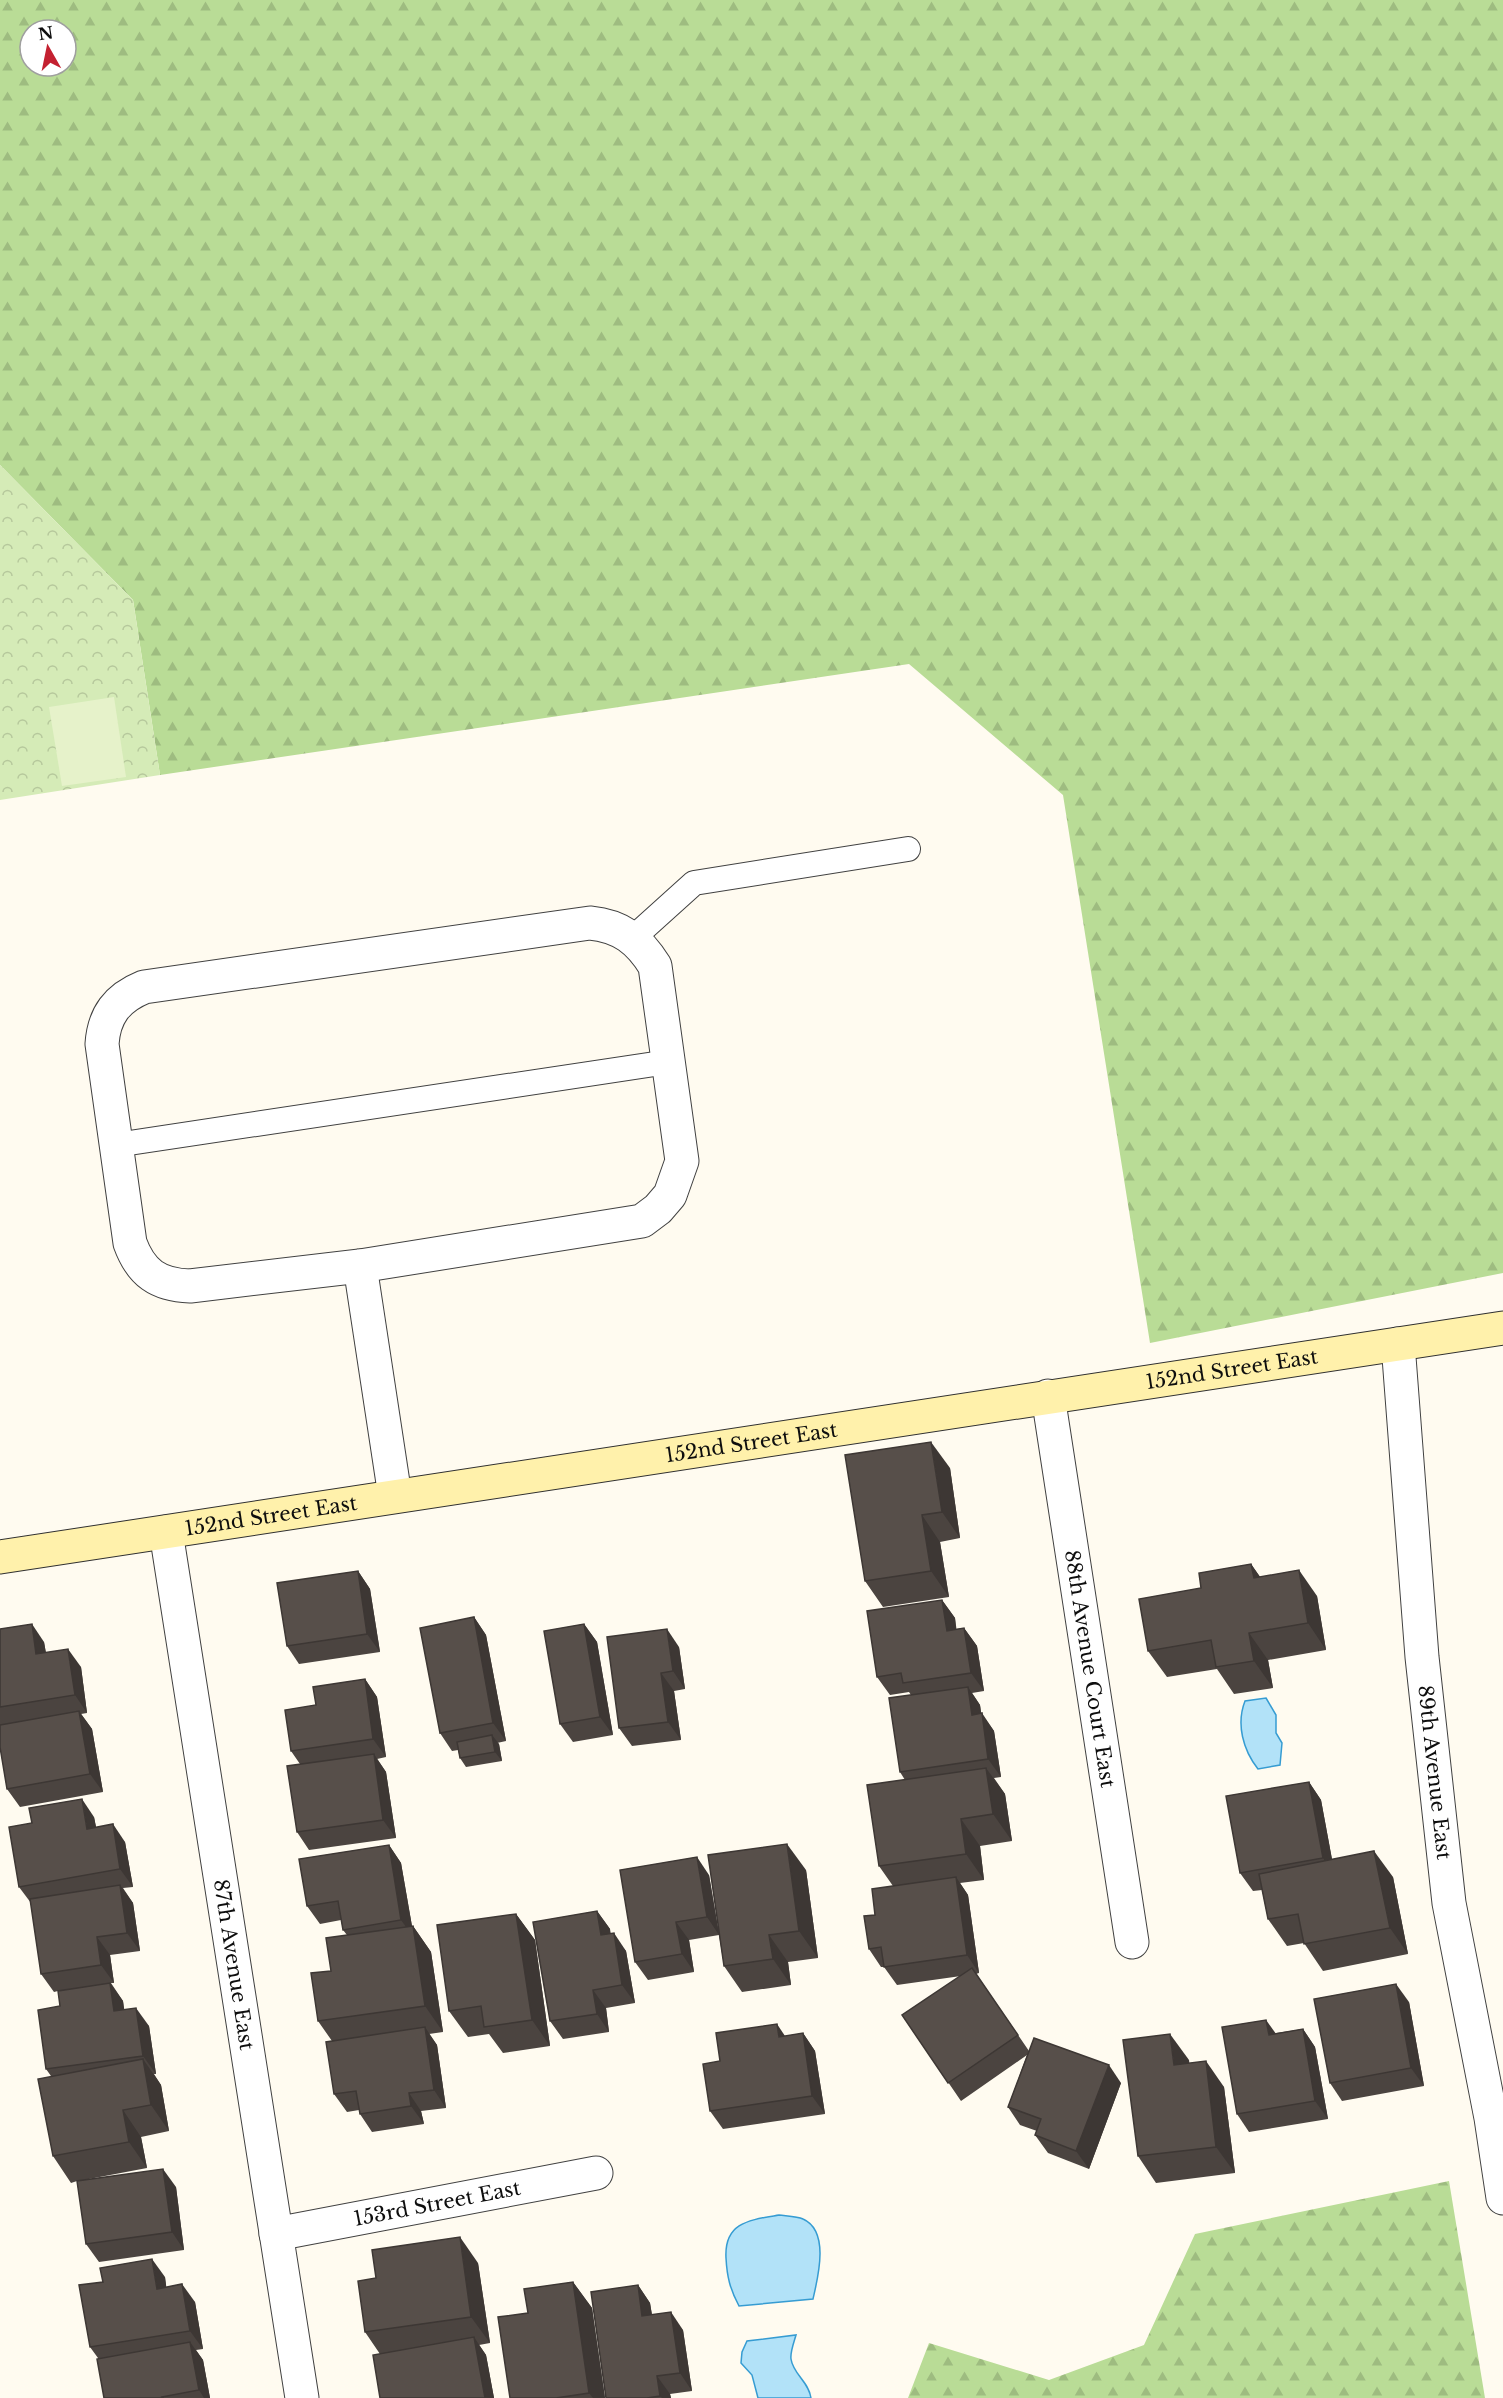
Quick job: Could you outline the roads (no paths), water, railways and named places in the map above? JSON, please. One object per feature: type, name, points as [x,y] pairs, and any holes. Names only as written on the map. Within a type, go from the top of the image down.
[{"type":"street","points":[[591,923],[606,925],[633,938],[655,966],[668,1062],[682,1161],[669,1195],[658,1209],[642,1221],[360,1266],[190,1286],[174,1286],[160,1280],[136,1261],[130,1243],[102,1044],[103,1029],[108,1014],[130,993],[144,987],[591,923]]},
{"type":"street","points":[[360,1266],[395,1496]]},
{"type":"street","name":"152nd Street East","points":[[0,1557],[1503,1328]]},
{"type":"street","name":"89th Avenue East","points":[[1398,1344],[1422,1657],[1449,1903],[1491,2118],[1503,2198]]},
{"type":"street","name":"88th Avenue Court East","points":[[1048,1396],[1132,1942]]},
{"type":"street","name":"87th Avenue East","points":[[166,1532],[302,2398]]},
{"type":"street","name":"153rd Street East","points":[[276,2234],[596,2173]]},
{"type":"lane","points":[[633,938],[694,883],[908,849]]},
{"type":"lane","points":[[116,1145],[668,1062]]},
{"type":"water","points":[[1266,1698],[1276,1715],[1276,1733],[1282,1743],[1280,1765],[1258,1769],[1248,1754],[1242,1736],[1242,1710],[1245,1701]]},
{"type":"water","points":[[779,2215],[803,2219],[817,2233],[820,2255],[813,2299],[739,2306],[727,2271],[729,2237],[734,2230],[749,2221]]},
{"type":"water","points":[[796,2335],[792,2350],[792,2364],[810,2392],[811,2398],[758,2398],[752,2375],[741,2363],[742,2352],[747,2341]]}]
